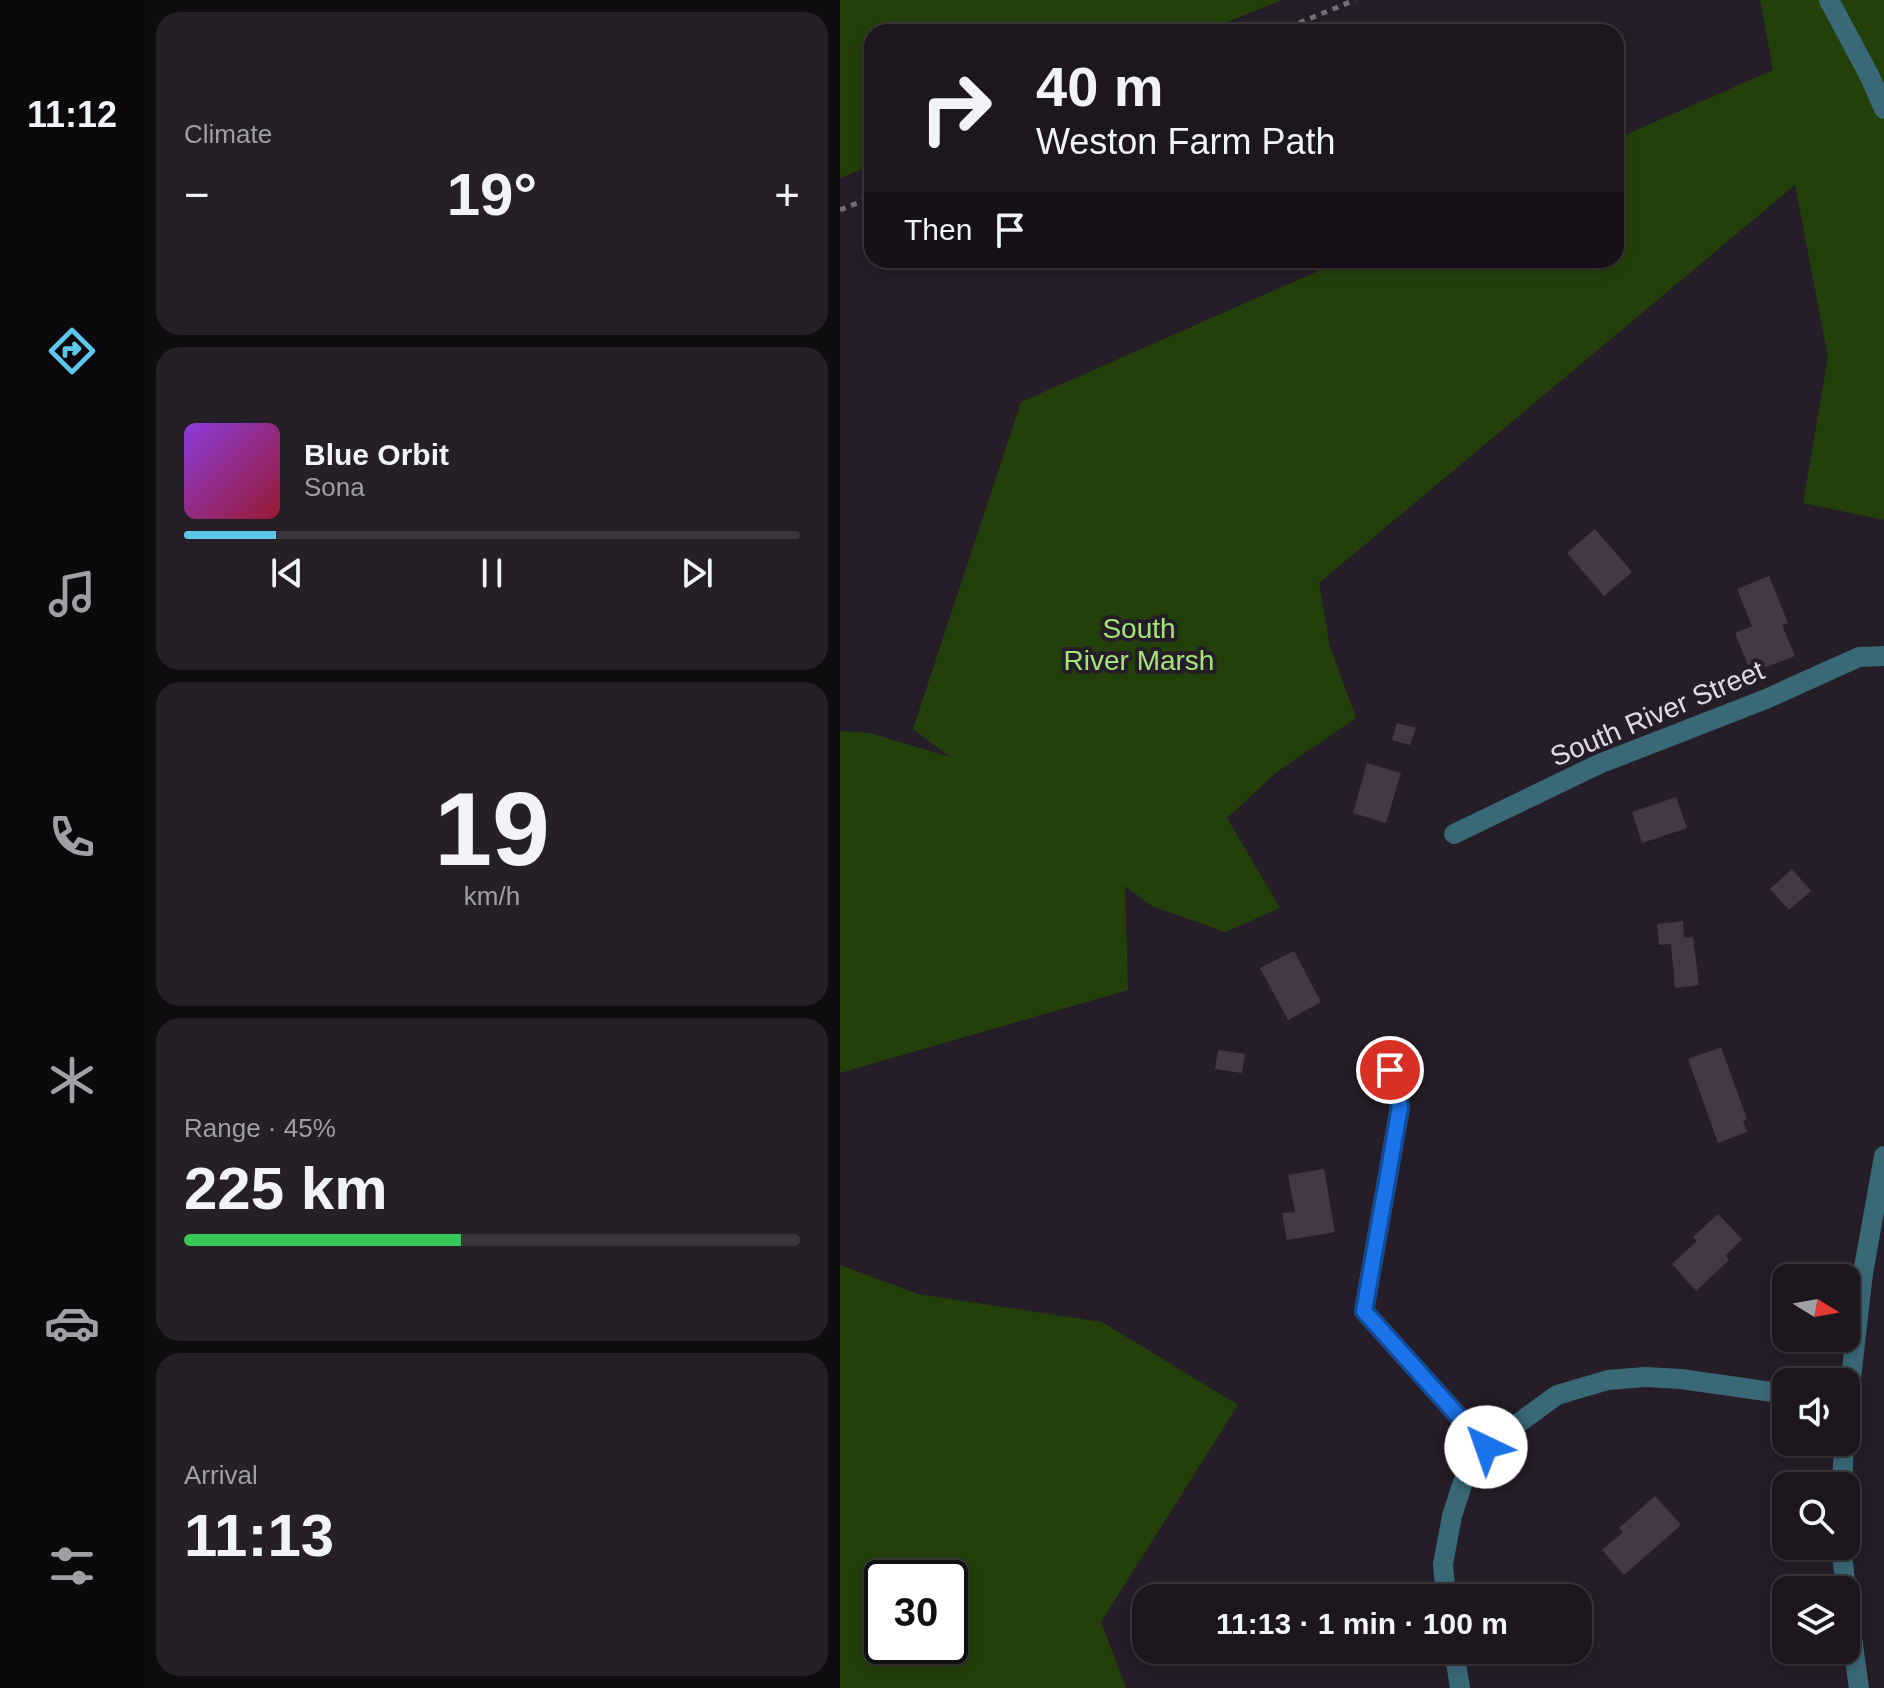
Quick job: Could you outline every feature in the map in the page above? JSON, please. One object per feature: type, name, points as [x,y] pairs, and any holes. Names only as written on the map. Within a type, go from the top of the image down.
[{"type":"street","points":[[1829,0],[1884,109]]},
{"type":"street","name":"South River Street","points":[[1454,834],[1599,764],[1766,699],[1859,657],[1884,656]]},
{"type":"street","points":[[1390,1070],[1400,1107],[1364,1311],[1486,1447]]},
{"type":"street","points":[[1852,1368],[1863,1273],[1884,1156]]},
{"type":"street","points":[[1445,1584],[1443,1564],[1452,1516],[1463,1482],[1486,1447],[1557,1395],[1608,1380],[1645,1377],[1772,1392]]},
{"type":"street","points":[[1456,1664],[1460,1688]]},
{"type":"street","points":[[1856,1664],[1859,1688]]},
{"type":"path","points":[[1296,24],[1355,0]]},
{"type":"path","points":[[840,210],[864,200]]},
{"type":"green space","points":[[840,0],[1282,0],[1223,24],[864,24],[864,168],[840,178]]},
{"type":"green space","name":"South River Marsh","points":[[1760,0],[1884,0],[1884,520],[1803,503],[1828,357],[1795,185],[1319,583],[1330,647],[1356,718],[1277,772],[1227,818],[1280,908],[1225,932],[1152,906],[1125,886],[1128,990],[840,1073],[840,731],[870,733],[950,757],[913,729],[1021,402],[1325,268],[1624,268],[1624,135],[1773,70]]},
{"type":"green space","points":[[840,1265],[918,1294],[1102,1322],[1238,1405],[1101,1622],[1126,1688],[840,1688]]},
{"type":"building","points":[[1595,529],[1632,572],[1604,596],[1567,553]]},
{"type":"building","points":[[1769,576],[1788,623],[1782,625],[1795,656],[1751,673],[1735,633],[1752,626],[1737,589]]},
{"type":"building","points":[[1397,723],[1416,728],[1410,745],[1392,740]]},
{"type":"building","points":[[1367,763],[1401,773],[1386,823],[1353,813]]},
{"type":"building","points":[[1676,797],[1687,828],[1642,843],[1632,812]]},
{"type":"building","points":[[1792,869],[1811,891],[1789,910],[1770,889]]},
{"type":"building","points":[[1683,921],[1684,938],[1693,937],[1699,985],[1675,988],[1671,944],[1659,945],[1657,924]]},
{"type":"building","points":[[1294,951],[1321,1002],[1288,1020],[1260,968]]},
{"type":"building","points":[[1721,1047],[1747,1119],[1743,1121],[1747,1132],[1718,1143],[1688,1059]]},
{"type":"building","points":[[1218,1050],[1245,1054],[1242,1073],[1215,1069]]},
{"type":"building","points":[[1324,1169],[1335,1232],[1287,1240],[1282,1213],[1295,1212],[1288,1175]]},
{"type":"building","points":[[1718,1214],[1742,1239],[1726,1255],[1729,1260],[1696,1291],[1672,1264],[1697,1241],[1693,1237]]},
{"type":"building","points":[[1655,1496],[1681,1525],[1624,1575],[1602,1550],[1623,1532],[1619,1528]]},
{"type":"route","points":[[1390,1070],[1400,1107],[1364,1311],[1486,1447]]}]
